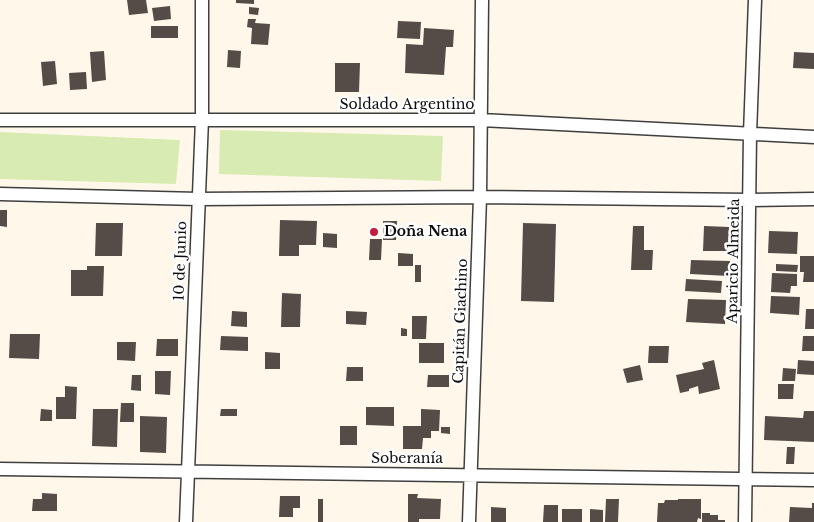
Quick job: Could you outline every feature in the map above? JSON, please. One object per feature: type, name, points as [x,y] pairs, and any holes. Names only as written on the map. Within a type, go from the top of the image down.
[{"type":"street","name":"10 de Junio","points":[[186,522],[202,119],[202,0]]},
{"type":"street","name":"Capitán Giachino","points":[[469,522],[482,120],[482,0]]},
{"type":"street","name":"Aparicio Almeida","points":[[745,522],[750,134],[755,0]]},
{"type":"street","name":"Soldado Argentino","points":[[0,120],[482,120],[814,137]]},
{"type":"street","points":[[0,194],[198,199],[480,197],[814,199]]},
{"type":"street","name":"Soberanía","points":[[0,469],[814,480]]},
{"type":"green space","points":[[220,130],[443,136],[441,181],[219,174]]},
{"type":"green space","points":[[0,132],[180,140],[176,184],[0,179]]},
{"type":"building","points":[[127,0],[146,0],[148,13],[129,15]]},
{"type":"building","points":[[236,0],[254,0],[254,4],[236,3]]},
{"type":"building","points":[[170,6],[171,19],[154,21],[152,8]]},
{"type":"building","points":[[249,7],[259,8],[258,15],[249,14]]},
{"type":"building","points":[[248,19],[256,19],[255,23],[270,24],[268,45],[251,44],[252,28],[247,27]]},
{"type":"building","points":[[398,21],[421,22],[420,39],[397,38]]},
{"type":"building","points":[[151,26],[178,26],[178,38],[151,38]]},
{"type":"building","points":[[424,28],[454,30],[453,47],[446,47],[444,75],[405,73],[406,44],[423,45]]},
{"type":"building","points":[[228,50],[241,51],[240,68],[227,67]]},
{"type":"building","points":[[104,51],[106,80],[92,82],[90,52]]},
{"type":"building","points":[[794,52],[814,53],[814,69],[793,68]]},
{"type":"building","points":[[55,61],[57,84],[43,86],[41,62]]},
{"type":"building","points":[[335,63],[360,63],[359,92],[335,92]]},
{"type":"building","points":[[86,72],[87,89],[70,90],[69,73]]},
{"type":"building","points":[[0,210],[7,210],[7,227],[0,226]]},
{"type":"building","points":[[280,220],[317,221],[316,245],[299,245],[299,256],[279,256]]},
{"type":"building","points":[[383,221],[397,221],[396,240],[383,240]]},
{"type":"building","points":[[96,223],[123,223],[122,256],[95,256]]},
{"type":"building","points":[[523,223],[556,224],[554,302],[521,301]]},
{"type":"building","points":[[633,226],[644,226],[644,250],[653,250],[652,270],[631,270]]},
{"type":"building","points":[[704,226],[729,227],[728,251],[703,251]]},
{"type":"building","points":[[769,231],[798,232],[797,254],[768,253]]},
{"type":"building","points":[[323,233],[337,234],[337,248],[323,247]]},
{"type":"building","points":[[370,239],[382,239],[381,260],[369,260]]},
{"type":"building","points":[[398,253],[413,254],[413,266],[398,266]]},
{"type":"building","points":[[800,256],[814,256],[814,282],[803,282],[804,272],[800,272]]},
{"type":"building","points":[[691,260],[730,261],[729,276],[690,274]]},
{"type":"building","points":[[776,264],[798,265],[797,272],[776,271]]},
{"type":"building","points":[[415,265],[421,265],[421,282],[415,282]]},
{"type":"building","points":[[87,266],[104,266],[103,296],[71,296],[71,270],[87,270]]},
{"type":"building","points":[[772,273],[797,274],[797,286],[791,286],[790,293],[771,292]]},
{"type":"building","points":[[686,279],[722,281],[721,293],[685,291]]},
{"type":"building","points":[[282,293],[301,294],[300,327],[281,327]]},
{"type":"building","points":[[771,296],[800,297],[799,315],[770,313]]},
{"type":"building","points":[[688,299],[726,300],[725,324],[686,322]]},
{"type":"building","points":[[806,309],[814,309],[814,329],[805,329]]},
{"type":"building","points":[[232,311],[247,312],[247,327],[231,326]]},
{"type":"building","points":[[346,311],[367,312],[366,325],[346,324]]},
{"type":"building","points":[[412,316],[427,316],[426,339],[412,339]]},
{"type":"building","points":[[401,328],[407,329],[407,336],[401,336]]},
{"type":"building","points":[[10,334],[40,334],[39,359],[9,358]]},
{"type":"building","points":[[221,336],[248,337],[248,351],[220,350]]},
{"type":"building","points":[[803,336],[814,336],[814,351],[802,351]]},
{"type":"building","points":[[157,339],[178,339],[178,356],[156,356]]},
{"type":"building","points":[[117,342],[136,342],[135,361],[117,360]]},
{"type":"building","points":[[419,343],[444,343],[444,363],[419,363]]},
{"type":"building","points":[[649,346],[669,346],[668,363],[648,363]]},
{"type":"building","points":[[265,352],[280,353],[280,369],[265,369]]},
{"type":"building","points":[[714,360],[720,389],[699,394],[698,386],[680,393],[676,375],[704,369],[702,363]]},
{"type":"building","points":[[798,360],[814,361],[814,375],[797,374]]},
{"type":"building","points":[[640,365],[643,380],[627,383],[623,369]]},
{"type":"building","points":[[347,367],[363,367],[363,381],[346,381]]},
{"type":"building","points":[[783,368],[796,369],[795,381],[782,381]]},
{"type":"building","points":[[155,371],[171,371],[170,395],[155,394]]},
{"type":"building","points":[[132,375],[141,375],[141,391],[131,390]]},
{"type":"building","points":[[428,375],[449,375],[449,387],[427,387]]},
{"type":"building","points":[[778,384],[794,384],[793,399],[778,399]]},
{"type":"building","points":[[65,386],[77,387],[76,419],[56,419],[56,397],[65,397]]},
{"type":"building","points":[[121,403],[134,403],[134,422],[120,422]]},
{"type":"building","points":[[366,407],[394,407],[394,426],[366,425]]},
{"type":"building","points":[[41,409],[52,410],[52,421],[40,421]]},
{"type":"building","points":[[93,409],[118,409],[117,447],[92,446]]},
{"type":"building","points":[[221,409],[237,409],[237,416],[220,416]]},
{"type":"building","points":[[421,409],[440,410],[439,431],[431,431],[431,438],[423,438],[422,449],[403,449],[403,426],[421,426]]},
{"type":"building","points":[[804,411],[814,411],[814,442],[764,440],[765,416],[803,418]]},
{"type":"building","points":[[140,416],[167,417],[166,453],[140,452]]},
{"type":"building","points":[[340,426],[357,426],[357,445],[340,445]]},
{"type":"building","points":[[441,427],[450,427],[450,434],[441,433]]},
{"type":"building","points":[[787,447],[795,447],[794,464],[786,464]]},
{"type":"building","points":[[42,493],[57,494],[57,511],[32,511],[33,499],[42,499]]},
{"type":"building","points":[[408,494],[418,494],[417,498],[441,499],[440,519],[419,519],[419,522],[408,522]]},
{"type":"building","points":[[280,496],[300,496],[300,508],[293,508],[293,517],[279,517]]},
{"type":"building","points":[[318,499],[323,499],[323,522],[318,522]]},
{"type":"building","points":[[606,499],[619,499],[618,522],[605,522]]},
{"type":"building","points":[[701,499],[701,519],[698,518],[697,522],[657,522],[658,503],[664,503],[665,500]]},
{"type":"building","points":[[812,503],[814,503],[814,522],[789,522],[790,507],[812,508]]},
{"type":"building","points":[[544,505],[558,505],[558,522],[543,522]]},
{"type":"building","points":[[491,507],[506,508],[506,522],[491,522]]},
{"type":"building","points":[[562,509],[582,509],[582,522],[562,522]]},
{"type":"building","points":[[590,509],[603,510],[603,522],[590,522]]},
{"type":"building","points":[[702,513],[718,515],[718,520],[725,520],[725,522],[702,522]]},
{"type":"place","name":"Doña Nena","points":[[374,232]]}]
